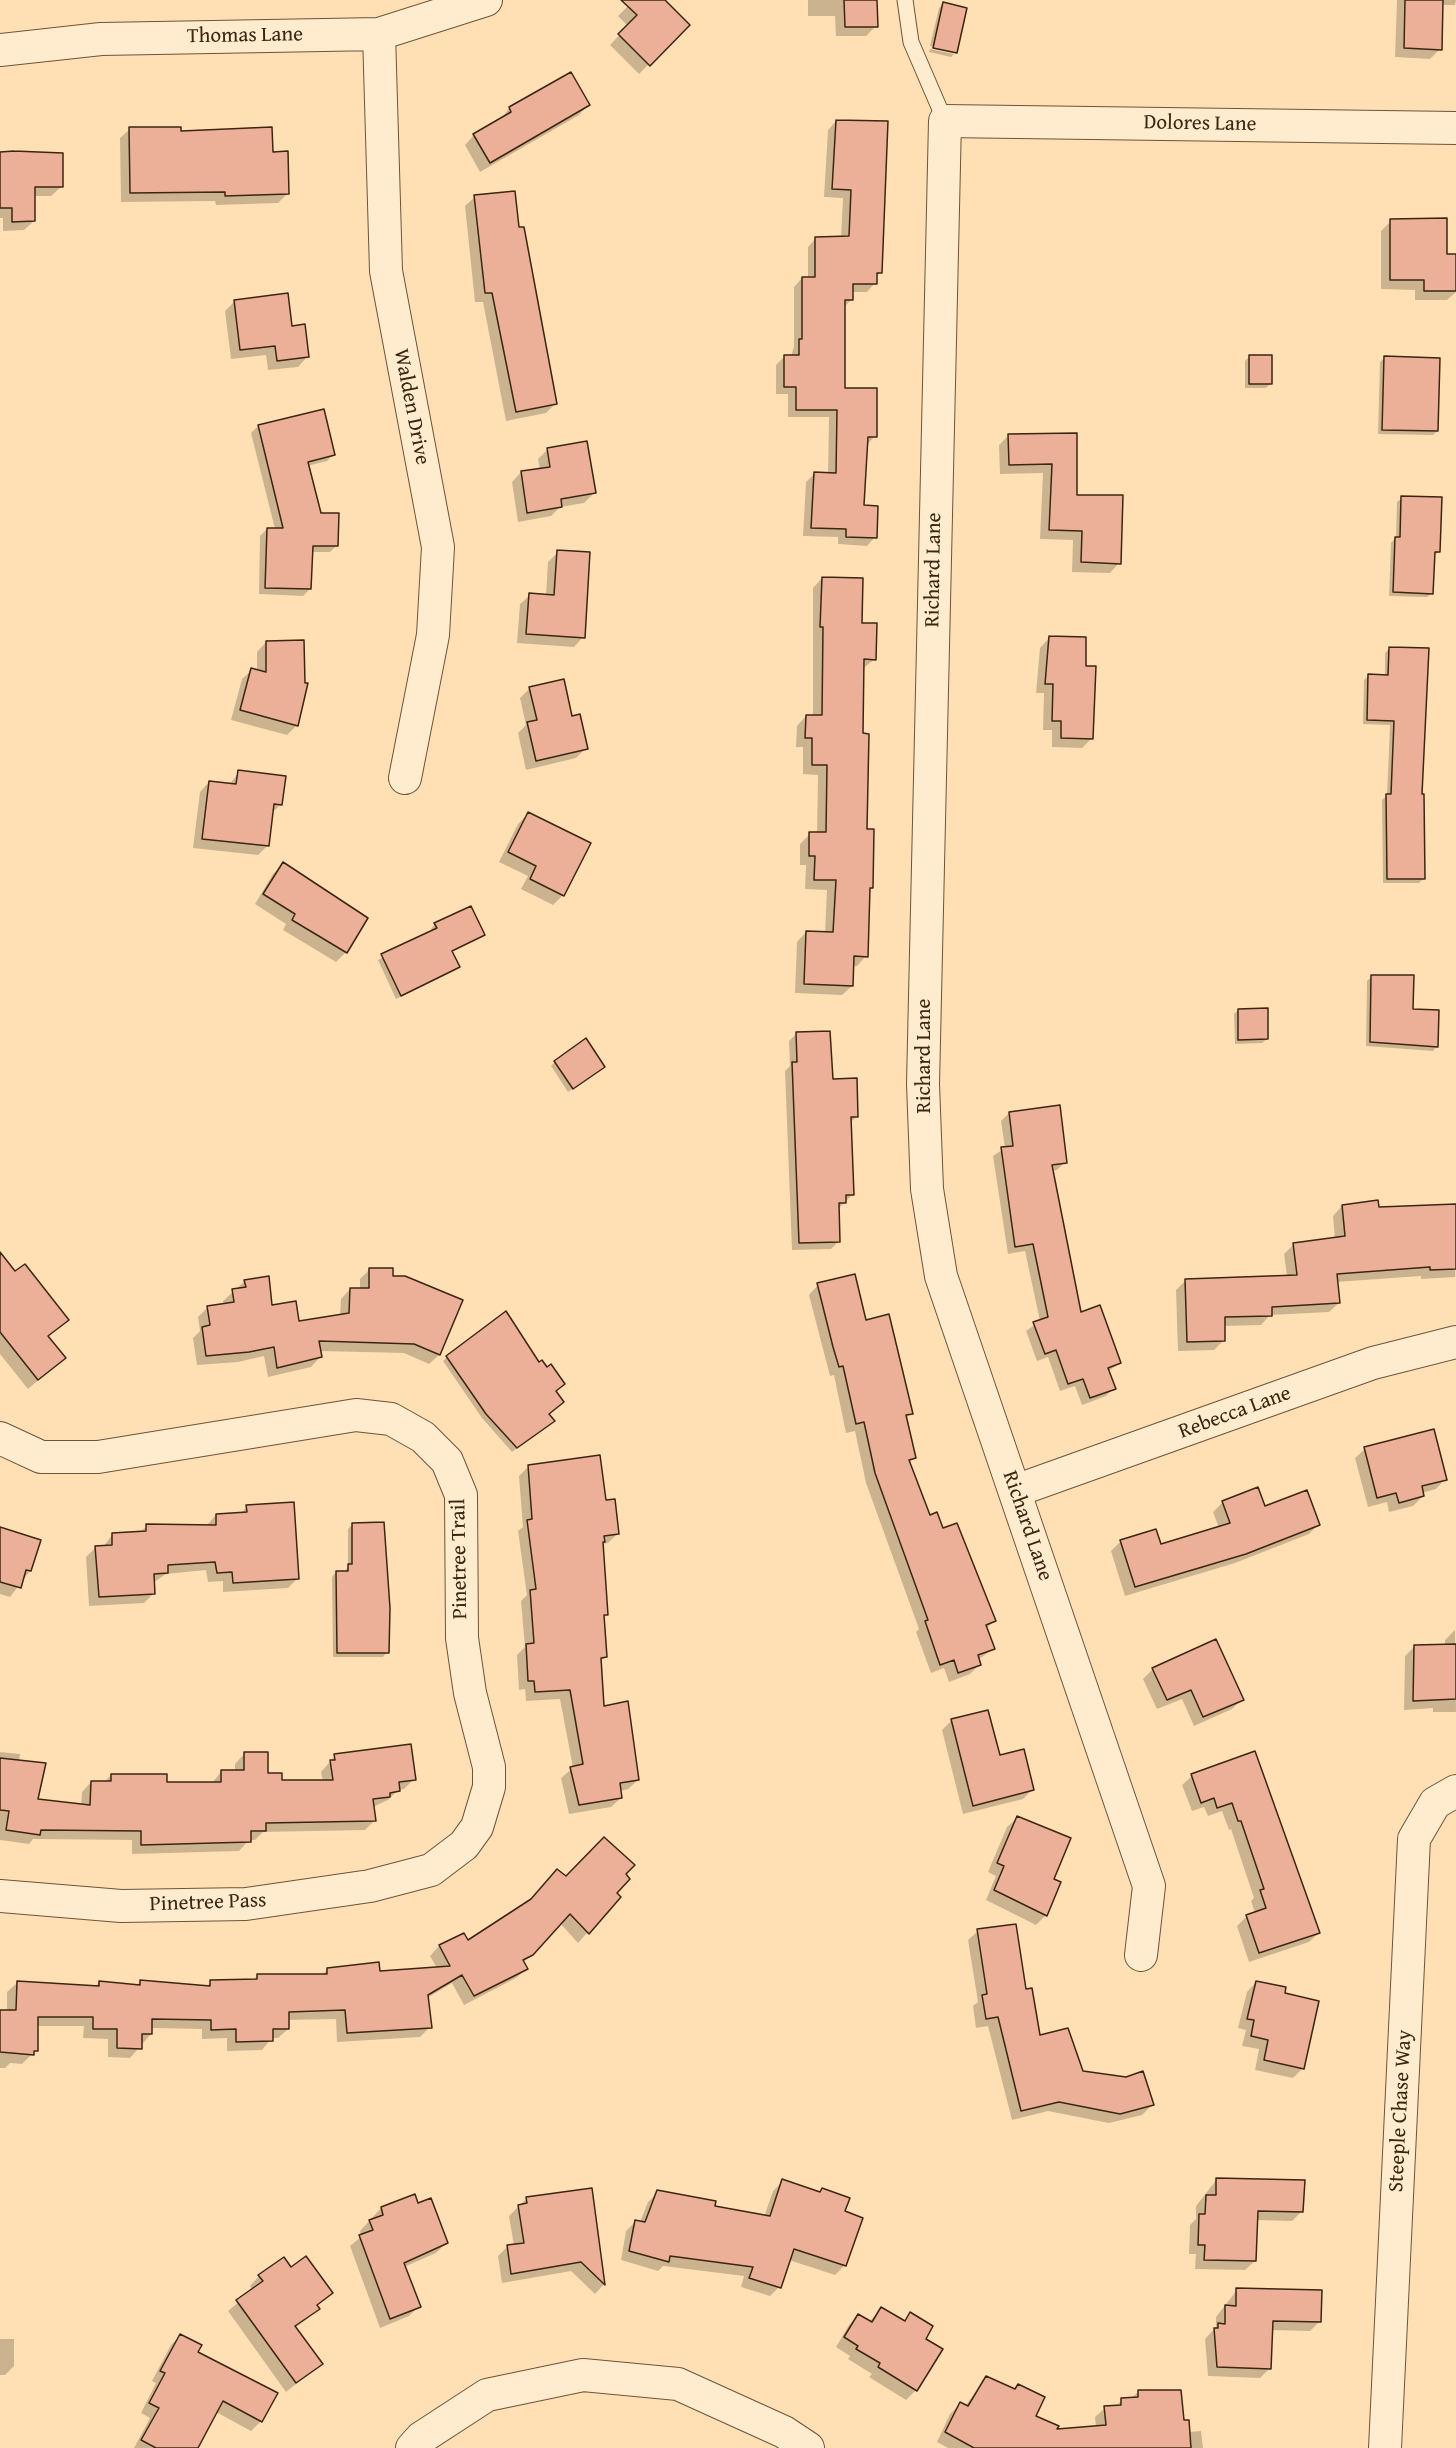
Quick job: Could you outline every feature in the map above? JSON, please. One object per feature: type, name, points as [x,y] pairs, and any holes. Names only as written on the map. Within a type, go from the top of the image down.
[{"type":"street","name":"Thomas Lane","points":[[0,50],[101,39],[379,34],[486,0]]},
{"type":"street","name":"Walden Drive","points":[[379,34],[386,271],[438,548],[433,635],[405,778]]},
{"type":"street","name":"Dolores Lane","points":[[945,121],[1456,128]]},
{"type":"street","name":"Richard Lane","points":[[945,121],[923,1084],[927,1189],[941,1276],[1149,1887],[1141,1955]]},
{"type":"street","name":"Rebecca Lane","points":[[1015,1491],[1373,1363],[1456,1342]]},
{"type":"street","name":"Pinetree Trail","points":[[0,1438],[41,1457],[98,1457],[356,1414],[391,1419],[423,1437],[440,1452],[453,1473],[463,1506],[460,1584],[462,1638],[470,1694],[489,1767],[489,1787],[477,1827],[464,1845],[431,1870],[413,1875]]},
{"type":"street","name":"Steeple Chase Way","points":[[1385,2448],[1414,1839],[1435,1803],[1456,1791]]},
{"type":"street","name":"Pinetree Pass","points":[[0,1896],[79,1904],[205,1906],[288,1899],[370,1886],[413,1875]]},
{"type":"street","points":[[412,2448],[421,2438],[487,2395],[583,2375],[678,2384],[784,2432],[808,2448]]},
{"type":"lane","points":[[904,0],[912,42],[945,121]]},
{"type":"building","points":[[621,0],[665,0],[690,25],[650,66],[618,34],[637,15]]},
{"type":"building","points":[[844,0],[877,0],[878,27],[845,27]]},
{"type":"building","points":[[1405,0],[1443,0],[1442,50],[1404,48]]},
{"type":"building","points":[[943,2],[967,8],[957,53],[933,48]]},
{"type":"building","points":[[571,72],[590,105],[490,163],[473,134],[511,112],[509,107]]},
{"type":"building","points":[[836,120],[888,121],[882,273],[877,273],[877,284],[853,284],[853,300],[845,300],[845,388],[877,388],[877,437],[868,437],[864,505],[878,506],[877,538],[846,537],[846,529],[811,528],[814,472],[836,473],[837,410],[796,410],[796,387],[784,387],[784,355],[799,355],[799,339],[802,339],[802,277],[815,277],[815,237],[849,236],[851,190],[832,189]]},
{"type":"building","points":[[129,127],[181,127],[181,131],[272,127],[273,152],[288,151],[289,194],[225,196],[225,192],[130,193]]},
{"type":"building","points":[[0,152],[63,153],[63,187],[35,187],[35,221],[12,222],[12,208],[0,208]]},
{"type":"building","points":[[515,191],[519,227],[524,227],[557,404],[516,412],[492,293],[485,293],[474,195]]},
{"type":"building","points":[[1447,218],[1447,254],[1456,254],[1456,291],[1424,291],[1424,280],[1390,280],[1390,219]]},
{"type":"building","points":[[288,293],[292,326],[305,324],[309,357],[277,361],[275,346],[240,350],[234,300]]},
{"type":"building","points":[[1249,355],[1272,355],[1272,384],[1249,384]]},
{"type":"building","points":[[1384,356],[1440,358],[1438,431],[1382,430]]},
{"type":"building","points":[[324,409],[335,455],[308,462],[321,513],[339,513],[338,546],[313,546],[311,589],[265,588],[267,528],[283,528],[258,425]]},
{"type":"building","points":[[1077,433],[1077,495],[1123,495],[1121,564],[1081,562],[1082,531],[1049,530],[1052,464],[1009,465],[1008,434]]},
{"type":"building","points":[[587,441],[596,493],[561,499],[562,507],[527,513],[521,471],[550,467],[547,448]]},
{"type":"building","points":[[1401,496],[1442,497],[1440,552],[1435,552],[1433,594],[1393,592],[1395,537],[1400,537]]},
{"type":"building","points":[[557,550],[590,552],[585,638],[526,634],[529,593],[554,595]]},
{"type":"building","points":[[822,577],[863,578],[862,623],[877,623],[876,660],[864,659],[863,733],[869,734],[867,829],[874,829],[873,888],[870,888],[868,957],[854,956],[853,986],[804,984],[806,931],[833,932],[836,880],[814,880],[815,856],[809,856],[809,832],[826,832],[827,765],[812,765],[812,738],[805,738],[806,715],[822,715],[823,627],[820,627]]},
{"type":"building","points":[[1049,636],[1086,637],[1086,666],[1096,666],[1093,739],[1061,738],[1061,721],[1052,721],[1053,684],[1045,684]]},
{"type":"building","points":[[304,640],[305,683],[308,683],[298,726],[240,710],[251,668],[266,672],[266,641]]},
{"type":"building","points":[[1389,647],[1429,648],[1422,794],[1424,794],[1425,879],[1387,879],[1386,794],[1391,794],[1394,721],[1367,720],[1368,674],[1388,675]]},
{"type":"building","points":[[564,679],[572,716],[580,714],[588,749],[536,761],[527,722],[537,720],[529,687]]},
{"type":"building","points":[[238,770],[286,776],[282,805],[274,804],[269,846],[202,839],[209,781],[236,784]]},
{"type":"building","points":[[528,812],[591,843],[564,896],[530,879],[536,866],[508,852]]},
{"type":"building","points":[[283,862],[368,918],[347,953],[292,920],[295,914],[263,894]]},
{"type":"building","points":[[471,906],[485,935],[452,951],[460,967],[401,996],[381,954],[437,928],[434,923]]},
{"type":"building","points":[[1371,975],[1414,975],[1413,1009],[1439,1010],[1438,1047],[1370,1042]]},
{"type":"building","points":[[1268,1008],[1268,1039],[1238,1040],[1238,1009]]},
{"type":"building","points":[[830,1031],[833,1079],[857,1078],[858,1117],[851,1117],[854,1195],[846,1195],[846,1203],[839,1203],[840,1242],[799,1243],[792,1062],[797,1062],[796,1032]]},
{"type":"building","points":[[586,1038],[605,1067],[573,1089],[554,1061]]},
{"type":"building","points":[[1060,1105],[1067,1163],[1052,1165],[1081,1312],[1100,1305],[1121,1363],[1108,1368],[1116,1389],[1090,1398],[1083,1379],[1068,1384],[1056,1350],[1045,1354],[1033,1322],[1048,1317],[1033,1244],[1015,1247],[1001,1147],[1013,1146],[1009,1112]]},
{"type":"building","points":[[1378,1200],[1379,1207],[1456,1204],[1456,1269],[1430,1270],[1430,1267],[1337,1274],[1340,1303],[1272,1307],[1272,1316],[1225,1317],[1225,1341],[1187,1342],[1185,1279],[1297,1275],[1293,1243],[1345,1236],[1342,1205]]},
{"type":"building","points":[[0,1252],[15,1271],[25,1264],[69,1320],[48,1336],[66,1358],[38,1380],[0,1332]]},
{"type":"building","points":[[369,1268],[393,1268],[393,1276],[405,1276],[463,1300],[440,1355],[414,1344],[319,1341],[322,1357],[277,1368],[274,1347],[206,1356],[202,1327],[210,1325],[207,1306],[234,1302],[232,1289],[246,1287],[244,1280],[269,1276],[272,1305],[296,1301],[299,1321],[349,1313],[350,1288],[369,1288]]},
{"type":"building","points":[[855,1274],[866,1320],[889,1314],[913,1414],[906,1415],[916,1458],[909,1460],[930,1515],[937,1512],[943,1528],[957,1523],[996,1621],[986,1625],[995,1649],[978,1655],[981,1665],[958,1673],[954,1660],[940,1665],[925,1621],[928,1620],[875,1473],[864,1422],[856,1424],[843,1366],[839,1367],[833,1347],[817,1283]]},
{"type":"building","points":[[506,1311],[539,1362],[542,1360],[547,1367],[551,1364],[565,1384],[556,1391],[564,1402],[549,1414],[555,1421],[517,1448],[486,1414],[446,1356]]},
{"type":"building","points":[[1434,1429],[1447,1480],[1422,1486],[1424,1496],[1399,1503],[1396,1493],[1377,1498],[1364,1447]]},
{"type":"building","points":[[600,1455],[606,1500],[615,1499],[619,1534],[604,1536],[605,1542],[603,1542],[608,1615],[604,1615],[607,1657],[601,1658],[604,1706],[628,1701],[639,1780],[620,1783],[622,1798],[579,1805],[570,1767],[583,1764],[570,1690],[535,1692],[534,1681],[528,1681],[526,1644],[534,1643],[530,1590],[536,1589],[527,1520],[532,1519],[528,1465]]},
{"type":"building","points":[[1258,1487],[1265,1506],[1307,1490],[1320,1525],[1246,1554],[1135,1587],[1120,1540],[1156,1529],[1161,1544],[1230,1523],[1222,1501]]},
{"type":"building","points":[[294,1502],[299,1579],[233,1583],[232,1572],[217,1573],[215,1562],[168,1565],[168,1573],[154,1574],[155,1594],[99,1597],[95,1546],[112,1545],[112,1533],[146,1531],[146,1524],[216,1525],[216,1514],[247,1512],[246,1505]]},
{"type":"building","points":[[384,1522],[390,1608],[389,1653],[337,1653],[336,1571],[348,1571],[348,1564],[352,1564],[352,1523]]},
{"type":"building","points":[[0,1527],[41,1540],[31,1571],[26,1570],[21,1588],[0,1582]]},
{"type":"building","points":[[1216,1639],[1244,1700],[1203,1717],[1191,1690],[1167,1700],[1152,1668]]},
{"type":"building","points":[[1456,1644],[1456,1699],[1413,1701],[1414,1645]]},
{"type":"building","points":[[988,1710],[1000,1755],[1024,1749],[1034,1790],[973,1806],[951,1719]]},
{"type":"building","points":[[411,1744],[416,1780],[399,1782],[400,1791],[390,1793],[390,1797],[373,1799],[376,1821],[266,1823],[266,1831],[251,1831],[251,1842],[141,1845],[141,1831],[41,1830],[40,1835],[6,1830],[9,1811],[0,1810],[0,1758],[46,1763],[38,1799],[90,1805],[91,1781],[111,1781],[111,1774],[167,1774],[167,1782],[221,1782],[221,1770],[244,1770],[244,1752],[268,1752],[268,1773],[282,1773],[282,1780],[333,1780],[330,1760],[335,1760],[334,1754]]},
{"type":"building","points":[[1255,1751],[1320,1933],[1259,1953],[1246,1915],[1266,1908],[1260,1890],[1264,1889],[1241,1821],[1238,1821],[1232,1803],[1217,1808],[1214,1798],[1201,1803],[1191,1774]]},
{"type":"building","points":[[1017,1816],[1071,1838],[1054,1879],[1061,1882],[1047,1916],[994,1890],[1004,1866],[997,1863]]},
{"type":"building","points":[[604,1837],[635,1865],[626,1874],[630,1879],[617,1893],[621,1897],[589,1934],[570,1914],[533,1955],[523,1960],[528,1969],[474,1996],[462,1975],[428,1995],[432,2028],[347,2033],[345,2010],[289,2012],[289,2029],[273,2029],[273,2041],[236,2042],[236,2029],[211,2030],[211,2020],[152,2019],[152,2034],[142,2034],[142,2049],[117,2048],[117,2029],[93,2029],[93,2017],[38,2017],[38,2051],[34,2051],[34,2055],[0,2052],[0,2010],[16,2010],[17,1981],[99,1986],[99,1981],[140,1985],[140,1980],[210,1986],[210,1980],[257,1979],[257,1974],[327,1974],[327,1968],[379,1962],[380,1971],[450,1966],[439,1945],[464,1933],[468,1940],[531,1899],[557,1869],[566,1876]]},
{"type":"building","points":[[1016,1924],[1026,1989],[1032,1988],[1040,2035],[1068,2028],[1083,2071],[1126,2077],[1143,2071],[1154,2105],[1120,2114],[1059,2102],[1021,2111],[998,2017],[986,2019],[982,1995],[987,1994],[977,1929]]},
{"type":"building","points":[[1256,1981],[1286,1987],[1285,1993],[1319,2001],[1304,2069],[1264,2060],[1268,2040],[1251,2036],[1254,2020],[1247,2019]]},
{"type":"building","points":[[1216,2178],[1305,2180],[1303,2212],[1258,2211],[1256,2261],[1204,2260],[1205,2245],[1198,2245],[1199,2214],[1205,2214],[1206,2195],[1216,2195]]},
{"type":"building","points":[[782,2179],[820,2192],[822,2188],[850,2198],[845,2211],[863,2218],[846,2266],[794,2249],[781,2288],[749,2278],[753,2267],[670,2256],[669,2262],[629,2251],[635,2220],[645,2222],[657,2190],[716,2201],[715,2206],[770,2216]]},
{"type":"building","points":[[592,2188],[605,2285],[581,2262],[511,2274],[507,2245],[524,2243],[518,2205],[527,2203],[526,2197]]},
{"type":"building","points":[[415,2194],[418,2203],[431,2198],[448,2243],[404,2263],[421,2307],[390,2319],[359,2235],[373,2230],[369,2220],[383,2215],[381,2207]]},
{"type":"building","points":[[306,2256],[333,2293],[317,2305],[320,2309],[295,2326],[323,2364],[296,2383],[236,2300],[263,2281],[258,2275],[284,2257],[291,2267]]},
{"type":"building","points":[[1236,2288],[1322,2290],[1321,2322],[1273,2321],[1271,2369],[1217,2367],[1214,2328],[1218,2328],[1218,2323],[1225,2324],[1225,2305],[1236,2306]]},
{"type":"building","points":[[881,2307],[905,2321],[910,2312],[933,2326],[926,2339],[943,2349],[917,2391],[878,2367],[880,2363],[856,2349],[858,2346],[844,2337],[858,2314],[872,2322]]},
{"type":"building","points":[[180,2334],[202,2345],[198,2352],[278,2393],[262,2422],[223,2401],[198,2448],[156,2448],[141,2440],[159,2408],[149,2403],[165,2373],[160,2371]]},
{"type":"building","points":[[986,2376],[1015,2389],[1018,2384],[1045,2397],[1036,2416],[1059,2426],[1057,2429],[1106,2425],[1104,2406],[1121,2405],[1121,2398],[1138,2397],[1138,2390],[1181,2390],[1184,2420],[1189,2420],[1191,2448],[974,2448],[945,2432],[960,2402],[968,2406]]}]
